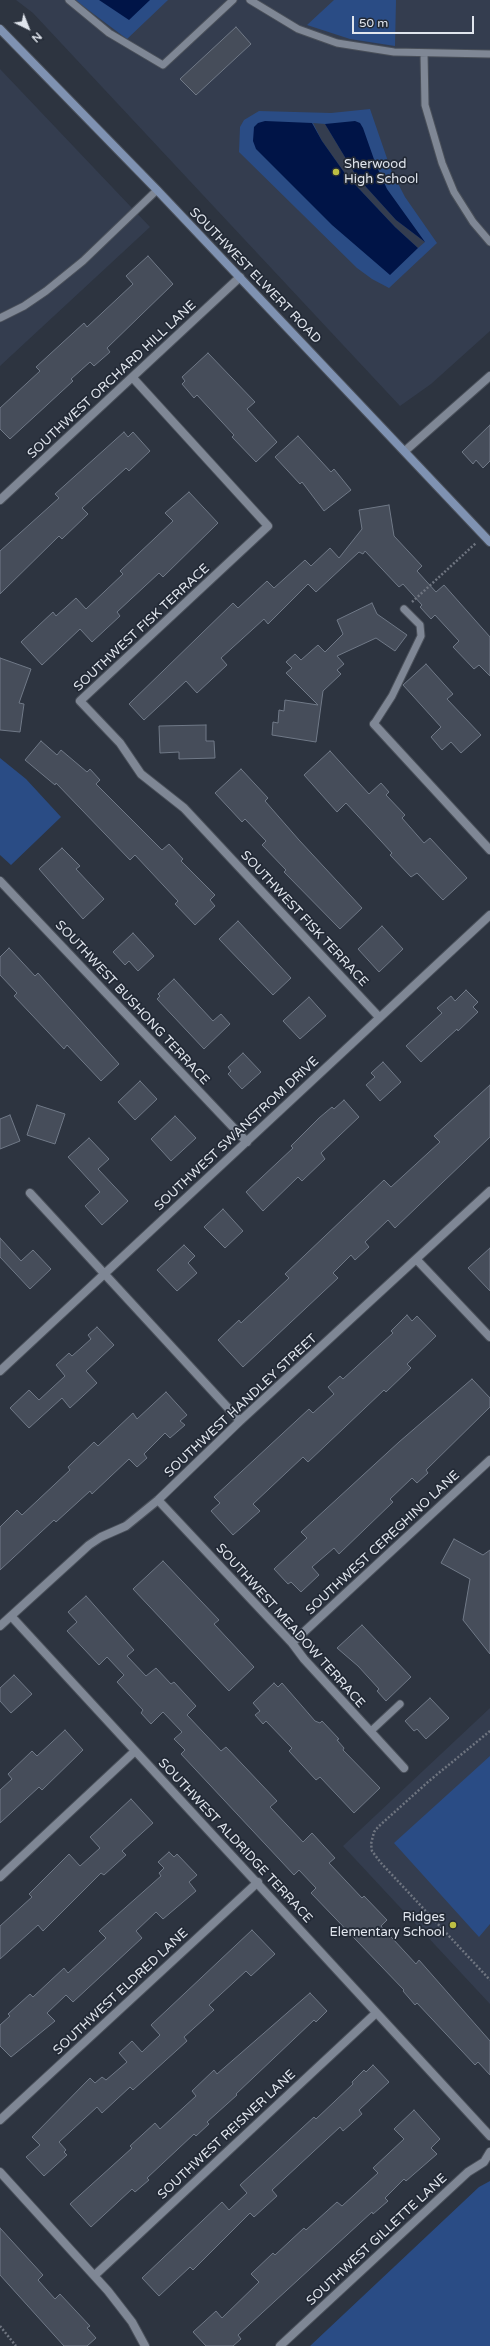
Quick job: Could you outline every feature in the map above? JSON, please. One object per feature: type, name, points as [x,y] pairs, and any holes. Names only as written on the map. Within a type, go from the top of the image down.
[{"type":"main road","name":"SOUTHWEST ELWERT ROAD","points":[[0,29],[157,190],[490,542]]},
{"type":"street","name":"SOUTHWEST ORCHARD HILL LANE","points":[[0,500],[240,277]]},
{"type":"street","points":[[405,451],[490,376]]},
{"type":"street","name":"SOUTHWEST FISK TERRACE","points":[[133,378],[268,526],[80,701],[120,743],[141,774],[184,808],[379,1017]]},
{"type":"street","points":[[374,724],[490,850]]},
{"type":"street","name":"SOUTHWEST BUSHONG TERRACE","points":[[0,881],[247,1142]]},
{"type":"street","name":"SOUTHWEST SWANSTROM DRIVE","points":[[0,1371],[490,915]]},
{"type":"street","name":"SOUTHWEST HANDLEY STREET","points":[[0,1626],[89,1545],[101,1537],[126,1526],[158,1500],[240,1421],[490,1192]]},
{"type":"street","points":[[30,1193],[240,1421]]},
{"type":"street","points":[[417,1260],[490,1337]]},
{"type":"street","name":"SOUTHWEST CEREGHINO LANE","points":[[292,1643],[490,1460]]},
{"type":"street","name":"SOUTHWEST MEADOW TERRACE","points":[[158,1500],[292,1643],[304,1659],[404,1768]]},
{"type":"street","name":"SOUTHWEST ALDRIDGE TERRACE","points":[[11,1616],[258,1882],[376,2013],[490,2136]]},
{"type":"street","points":[[0,1877],[135,1751]]},
{"type":"street","name":"SOUTHWEST ELDRED LANE","points":[[0,2120],[258,1882]]},
{"type":"street","name":"SOUTHWEST REISNER LANE","points":[[95,2275],[376,2013]]},
{"type":"street","name":"SOUTHWEST GILLETTE LANE","points":[[280,2346],[468,2172],[484,2162],[490,2152]]},
{"type":"street","points":[[0,2172],[95,2275],[132,2322],[145,2346]]},
{"type":"lane","points":[[69,0],[109,33],[163,65],[233,0]]},
{"type":"lane","points":[[250,0],[298,29],[337,43],[394,52],[490,54]]},
{"type":"lane","points":[[424,53],[426,105],[442,163],[454,192],[473,222],[490,242]]},
{"type":"lane","points":[[2,314],[24,306],[46,291],[82,261],[157,190]]},
{"type":"lane","points":[[374,724],[392,696],[421,636],[420,625],[404,609]]},
{"type":"lane","points":[[371,1731],[400,1704]]},
{"type":"path","points":[[404,609],[484,535]]},
{"type":"path","points":[[490,1731],[429,1781],[378,1827],[374,1832],[371,1844],[372,1851],[381,1863],[490,1980]]},
{"type":"path","points":[[0,2326],[16,2346]]},
{"type":"shaded area","name":"Sherwood High School","points":[[16,0],[490,0],[490,331],[431,384],[400,406],[33,13]]},
{"type":"shaded area","points":[[75,0],[168,0],[127,39]]},
{"type":"shaded area","points":[[99,0],[150,0],[129,20]]},
{"type":"shaded area","points":[[334,0],[396,0],[395,46],[350,39],[307,25]]},
{"type":"shaded area","points":[[0,69],[150,227],[0,366]]},
{"type":"shaded area","points":[[370,109],[391,170],[405,197],[437,243],[389,288],[372,279],[357,268],[239,152],[240,127],[244,120],[259,111],[331,113]],"holes":[[[313,123],[325,124],[357,177],[396,220],[425,242],[418,248],[395,227],[346,175],[322,141]]]},
{"type":"shaded area","points":[[265,121],[312,123],[322,141],[346,175],[395,227],[418,248],[390,275],[332,225],[256,149],[253,141],[254,127],[258,123]]},
{"type":"shaded area","points":[[355,121],[360,123],[363,128],[376,165],[387,189],[425,242],[396,220],[357,177],[325,124]]},
{"type":"shaded area","points":[[0,758],[26,779],[61,817],[11,865],[0,855]]},
{"type":"shaded area","name":"Ridges Elementary School","points":[[490,1708],[490,2004],[343,1846]]},
{"type":"shaded area","points":[[490,1756],[490,1924],[479,1937],[394,1843]]},
{"type":"shaded area","points":[[490,2181],[490,2346],[310,2346],[479,2187]]},
{"type":"building","points":[[236,27],[251,44],[196,95],[180,79]]},
{"type":"building","points":[[148,256],[173,284],[107,348],[110,352],[94,366],[90,362],[71,379],[73,381],[10,439],[0,429],[0,408],[40,371],[36,367],[84,323],[87,327],[133,284],[126,276]]},
{"type":"building","points":[[208,353],[255,402],[247,409],[277,442],[256,462],[232,437],[234,435],[197,395],[194,398],[182,384],[185,381],[182,377]]},
{"type":"building","points":[[490,425],[490,461],[483,468],[476,460],[473,464],[462,452]]},
{"type":"building","points":[[124,432],[128,437],[133,432],[150,451],[129,471],[126,468],[82,508],[88,514],[62,539],[59,536],[0,594],[0,551],[59,498],[55,494]]},
{"type":"building","points":[[298,436],[331,472],[334,469],[351,490],[324,511],[302,482],[300,484],[275,457]]},
{"type":"building","points":[[189,492],[218,523],[163,577],[159,573],[117,612],[120,616],[92,642],[80,629],[42,665],[21,642],[53,612],[56,616],[76,598],[86,609],[123,574],[120,571],[173,521],[165,513]]},
{"type":"building","points":[[389,505],[394,536],[422,566],[417,571],[436,592],[444,585],[490,637],[490,676],[479,665],[474,669],[453,647],[459,641],[435,615],[431,619],[420,607],[422,605],[403,584],[399,587],[365,551],[363,554],[359,552],[316,592],[308,584],[268,624],[264,619],[221,658],[227,665],[197,693],[186,681],[144,720],[129,704],[233,603],[238,608],[267,581],[274,588],[305,560],[311,566],[330,548],[339,558],[362,529],[359,510]]},
{"type":"building","points":[[372,603],[377,614],[407,635],[395,651],[376,638],[337,656],[344,664],[337,670],[341,674],[323,691],[316,742],[272,735],[273,722],[278,723],[279,710],[284,711],[285,700],[318,705],[286,673],[292,668],[286,662],[295,654],[301,660],[318,645],[325,652],[343,634],[337,620]]},
{"type":"building","points":[[0,658],[31,669],[19,703],[24,704],[20,732],[0,730]]},
{"type":"building","points":[[426,664],[453,694],[447,699],[481,735],[461,753],[451,742],[442,750],[431,737],[441,727],[403,685]]},
{"type":"building","points":[[206,725],[206,741],[214,741],[215,758],[179,759],[179,752],[160,753],[159,726]]},
{"type":"building","points":[[41,741],[57,755],[61,750],[87,772],[90,769],[100,780],[96,784],[162,850],[169,844],[183,859],[181,861],[215,895],[210,900],[215,906],[195,925],[175,904],[178,901],[135,855],[130,860],[56,783],[55,785],[25,760]]},
{"type":"building","points":[[330,751],[369,794],[381,783],[389,792],[386,795],[405,815],[402,818],[424,843],[430,838],[467,878],[443,900],[417,873],[411,877],[390,855],[392,853],[346,803],[337,812],[304,775]]},
{"type":"building","points":[[241,769],[268,798],[265,801],[362,908],[340,929],[284,872],[286,870],[262,845],[266,841],[245,819],[242,822],[215,793]]},
{"type":"building","points":[[62,848],[80,866],[76,869],[104,899],[83,919],[39,869]]},
{"type":"building","points":[[238,921],[291,978],[273,995],[219,939]]},
{"type":"building","points":[[382,926],[403,949],[379,972],[358,949]]},
{"type":"building","points":[[133,933],[154,956],[138,971],[129,961],[125,965],[113,952]]},
{"type":"building","points":[[9,948],[35,976],[38,973],[119,1064],[101,1081],[67,1045],[64,1049],[14,996],[17,993],[0,975],[0,957]]},
{"type":"building","points":[[174,979],[213,1021],[221,1014],[230,1024],[204,1049],[157,999],[160,996],[158,994]]},
{"type":"building","points":[[466,990],[478,1002],[473,1007],[478,1012],[421,1062],[406,1046],[442,1013],[437,1008],[451,996],[455,1001]]},
{"type":"building","points":[[309,997],[326,1016],[300,1039],[283,1021]]},
{"type":"building","points":[[243,1053],[261,1072],[242,1089],[228,1074],[231,1071],[228,1067]]},
{"type":"building","points":[[383,1062],[401,1082],[380,1101],[366,1085],[375,1077],[371,1073]]},
{"type":"building","points":[[140,1081],[157,1099],[135,1120],[118,1102]]},
{"type":"building","points":[[490,1085],[490,1137],[395,1228],[388,1220],[365,1242],[369,1247],[355,1260],[351,1255],[333,1273],[338,1278],[243,1367],[218,1340],[239,1320],[241,1323],[289,1278],[285,1274],[384,1180],[391,1187],[440,1142],[434,1136]]},
{"type":"building","points":[[344,1100],[359,1117],[321,1153],[325,1159],[302,1181],[298,1177],[263,1211],[246,1192],[293,1148],[291,1146],[319,1118],[332,1107],[334,1109]]},
{"type":"building","points":[[37,1105],[65,1114],[55,1144],[27,1135]]},
{"type":"building","points":[[10,1115],[20,1141],[0,1149],[0,1119]]},
{"type":"building","points":[[175,1116],[196,1138],[171,1161],[151,1139]]},
{"type":"building","points":[[89,1138],[109,1159],[98,1169],[128,1201],[102,1225],[85,1206],[100,1192],[68,1157]]},
{"type":"building","points":[[223,1209],[243,1231],[225,1248],[204,1227]]},
{"type":"building","points":[[0,1238],[21,1261],[33,1250],[51,1269],[30,1289],[0,1257]]},
{"type":"building","points":[[184,1245],[195,1256],[188,1263],[197,1273],[177,1291],[157,1270]]},
{"type":"building","points":[[490,1248],[490,1291],[468,1268]]},
{"type":"building","points":[[407,1315],[412,1321],[417,1316],[436,1336],[407,1364],[411,1368],[386,1392],[384,1390],[308,1462],[303,1457],[253,1504],[260,1511],[233,1535],[211,1511],[220,1503],[214,1497],[309,1409],[313,1413],[334,1394],[328,1387],[340,1376],[343,1379],[393,1333],[391,1331]]},
{"type":"building","points":[[97,1327],[114,1345],[86,1371],[97,1383],[70,1408],[62,1398],[29,1428],[10,1408],[29,1390],[39,1400],[65,1376],[56,1365],[69,1353],[72,1356],[91,1339],[88,1335]]},
{"type":"building","points":[[472,1379],[490,1398],[490,1407],[426,1470],[428,1473],[417,1483],[412,1478],[390,1499],[393,1502],[339,1554],[334,1548],[312,1567],[319,1575],[301,1592],[291,1582],[288,1584],[274,1569],[307,1538],[301,1532],[399,1442]]},
{"type":"building","points":[[166,1392],[187,1415],[180,1421],[185,1425],[170,1438],[165,1433],[144,1454],[147,1458],[137,1467],[129,1459],[92,1494],[90,1491],[56,1522],[54,1520],[0,1570],[0,1527],[17,1510],[22,1515],[70,1470],[68,1467],[94,1442],[98,1446],[133,1413],[137,1419]]},
{"type":"building","points":[[454,1539],[483,1555],[490,1550],[490,1654],[463,1620],[470,1579],[441,1563]]},
{"type":"building","points":[[163,1561],[219,1620],[214,1624],[254,1667],[229,1691],[133,1589]]},
{"type":"building","points":[[86,1596],[134,1650],[127,1656],[146,1676],[156,1668],[171,1684],[174,1682],[196,1706],[187,1715],[221,1751],[226,1747],[277,1801],[270,1807],[303,1842],[312,1833],[335,1858],[329,1863],[362,1898],[364,1896],[387,1920],[381,1926],[416,1964],[419,1960],[490,2041],[490,2075],[478,2062],[475,2065],[417,2003],[415,2005],[403,1991],[404,1990],[311,1893],[316,1888],[299,1870],[294,1875],[181,1754],[185,1750],[174,1739],[182,1732],[163,1712],[151,1724],[141,1713],[143,1710],[117,1682],[124,1675],[107,1657],[99,1665],[67,1631],[77,1622],[68,1612]]},
{"type":"building","points":[[362,1625],[411,1677],[386,1701],[377,1691],[379,1689],[358,1666],[337,1648]]},
{"type":"building","points":[[14,1675],[32,1694],[11,1713],[0,1701],[0,1688]]},
{"type":"building","points":[[274,1683],[278,1687],[282,1683],[315,1721],[320,1723],[322,1721],[339,1739],[337,1740],[344,1748],[343,1750],[380,1788],[354,1813],[320,1777],[316,1780],[289,1751],[292,1748],[266,1721],[263,1724],[255,1715],[260,1711],[253,1703]]},
{"type":"building","points":[[430,1698],[449,1718],[426,1739],[417,1729],[414,1731],[405,1721]]},
{"type":"building","points":[[65,1730],[83,1750],[42,1790],[39,1787],[0,1823],[0,1790],[12,1779],[8,1774],[32,1751],[37,1756]]},
{"type":"building","points":[[131,1799],[153,1823],[122,1851],[126,1855],[104,1875],[101,1873],[43,1931],[38,1925],[0,1959],[0,1926],[32,1897],[29,1894],[69,1854],[80,1866],[100,1848],[90,1837]]},
{"type":"building","points":[[169,1852],[174,1857],[177,1854],[197,1875],[189,1882],[196,1891],[163,1919],[156,1912],[136,1931],[142,1938],[73,2002],[66,1995],[47,2013],[55,2021],[11,2057],[0,2046],[0,2025],[10,2016],[8,2014],[30,1994],[33,1997],[64,1968],[68,1973],[106,1938],[99,1931],[161,1876],[159,1873],[164,1868],[158,1862]]},
{"type":"building","points":[[252,1930],[275,1954],[251,1976],[246,1971],[209,2005],[214,2010],[184,2037],[187,2041],[133,2090],[130,2087],[102,2113],[97,2107],[59,2142],[66,2150],[64,2152],[67,2155],[44,2176],[26,2157],[40,2145],[32,2137],[90,2078],[95,2083],[102,2077],[106,2080],[127,2062],[119,2053],[132,2041],[142,2052],[160,2035],[151,2025]]},
{"type":"building","points":[[310,1993],[327,2011],[316,2022],[314,2020],[236,2094],[237,2095],[207,2122],[209,2124],[196,2136],[194,2134],[147,2178],[149,2180],[135,2192],[132,2189],[91,2227],[70,2204],[132,2148],[130,2146],[155,2123],[160,2129],[196,2096],[192,2091],[214,2070],[217,2074]]},
{"type":"building","points":[[373,2065],[389,2082],[359,2110],[362,2114],[343,2131],[340,2127],[272,2190],[277,2196],[254,2217],[250,2213],[193,2270],[190,2267],[159,2296],[142,2278],[222,2202],[229,2210],[247,2193],[240,2185],[314,2117],[316,2119],[353,2084],[352,2082],[364,2070],[366,2072]]},
{"type":"building","points":[[414,2110],[440,2139],[431,2148],[437,2154],[406,2181],[404,2179],[385,2198],[388,2201],[373,2214],[372,2212],[238,2335],[241,2339],[233,2346],[206,2346],[193,2332],[216,2311],[222,2318],[259,2282],[251,2274],[273,2253],[275,2255],[304,2228],[306,2230],[337,2202],[342,2206],[378,2173],[373,2168],[404,2139],[394,2129]]},
{"type":"building","points":[[0,2228],[43,2275],[38,2280],[55,2299],[60,2294],[90,2326],[87,2328],[96,2338],[87,2346],[64,2346],[0,2275]]},
{"type":"place","name":"Sherwood High School","points":[[336,172]]},
{"type":"place","name":"Ridges Elementary School","points":[[453,1925]]}]
